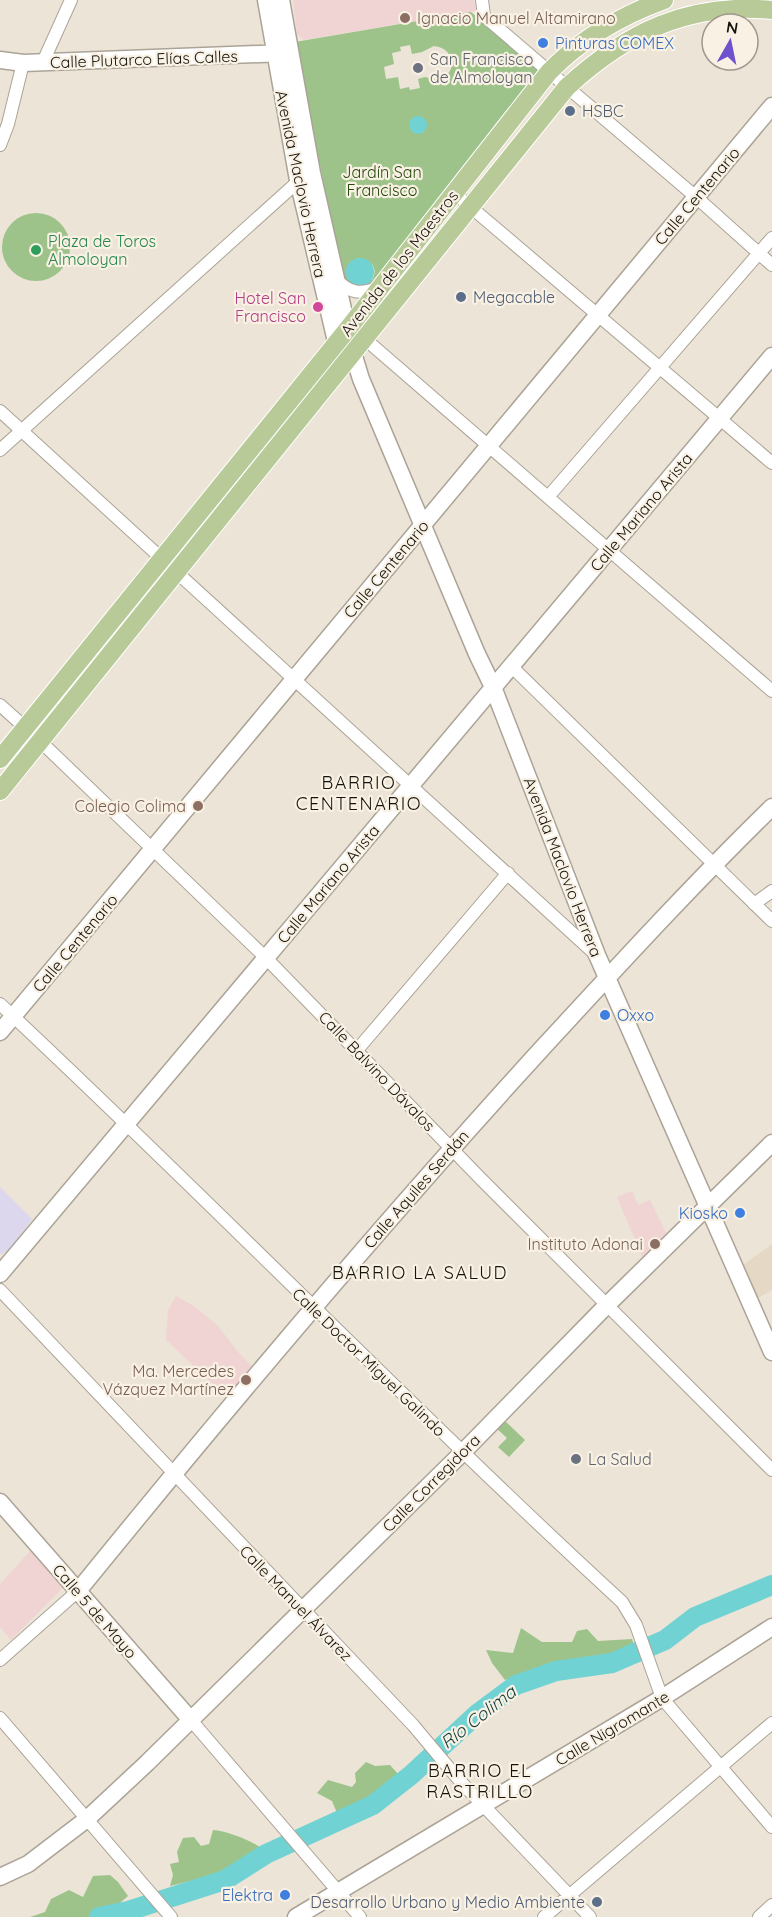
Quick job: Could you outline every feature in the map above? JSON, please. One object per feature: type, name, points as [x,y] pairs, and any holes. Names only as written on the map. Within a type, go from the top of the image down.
[{"type":"main road","name":"Avenida de los Maestros","points":[[0,759],[349,328],[549,72],[563,57],[596,32],[634,11],[664,0]]},
{"type":"main road","name":"Avenida de los Maestros","points":[[0,791],[567,87],[591,65],[623,42],[653,26],[697,13],[734,8],[772,10]]},
{"type":"street","points":[[44,62],[71,0]]},
{"type":"street","name":"Avenida Maclovio Herrera","points":[[266,0],[282,54],[335,344],[361,379],[424,524],[477,654],[494,687],[597,955],[772,1352]]},
{"type":"street","name":"Avenida Maclovio Herrera","points":[[281,0],[282,54]]},
{"type":"street","points":[[482,0],[484,16],[772,265]]},
{"type":"street","name":"Calle Plutarco Elías Calles","points":[[0,60],[23,63],[282,54]]},
{"type":"street","points":[[0,145],[8,124],[23,63]]},
{"type":"street","name":"Calle Centenario","points":[[0,1032],[772,106]]},
{"type":"street","points":[[0,450],[305,177]]},
{"type":"street","name":"Avenida Maclovio Herrera","points":[[305,177],[349,328],[348,359]]},
{"type":"street","points":[[453,192],[772,463]]},
{"type":"street","points":[[548,497],[658,367],[772,238]]},
{"type":"street","points":[[336,279],[351,291],[360,293],[380,288]]},
{"type":"street","points":[[349,328],[365,339],[772,692]]},
{"type":"street","name":"Calle Mariano Arista","points":[[0,1274],[772,356]]},
{"type":"street","points":[[0,411],[597,955]]},
{"type":"street","points":[[511,666],[772,921]]},
{"type":"street","name":"Calle Balvino Dávalos","points":[[0,705],[266,958],[451,1148],[772,1470]]},
{"type":"street","name":"Calle Aquiles Serdán","points":[[0,1660],[78,1591],[174,1473],[451,1148],[714,864],[772,807]]},
{"type":"street","points":[[357,1050],[508,873]]},
{"type":"street","points":[[754,904],[772,891]]},
{"type":"street","name":"Calle Doctor Miguel Galindo","points":[[0,1004],[462,1453],[622,1602],[636,1625],[662,1698],[772,1827]]},
{"type":"street","name":"Calle Corregidora","points":[[0,1877],[27,1864],[87,1819],[147,1763],[772,1143]]},
{"type":"street","name":"Calle Manuel Álvarez","points":[[0,1290],[413,1725],[460,1781],[590,1917]]},
{"type":"street","name":"Calle 5 de Mayo","points":[[0,1502],[190,1719]]},
{"type":"street","name":"Calle Nigromante","points":[[296,1917],[662,1698],[772,1627]]},
{"type":"street","points":[[0,1718],[171,1917]]},
{"type":"street","points":[[190,1719],[360,1917]]},
{"type":"street","points":[[544,1917],[772,1723]]},
{"type":"street","points":[[759,1917],[772,1905]]},
{"type":"shaded area","points":[[293,0],[474,0],[476,11],[304,40],[297,34]]},
{"type":"shaded area","points":[[0,1187],[32,1219],[10,1249],[2,1254],[0,1254]]},
{"type":"shaded area","points":[[632,1191],[638,1205],[650,1200],[668,1237],[643,1259],[617,1197]]},
{"type":"shaded area","points":[[772,1244],[772,1290],[757,1299],[743,1265]]},
{"type":"shaded area","points":[[176,1296],[194,1306],[217,1325],[255,1369],[229,1399],[166,1340],[168,1310]]},
{"type":"shaded area","points":[[31,1550],[64,1587],[11,1640],[0,1627],[0,1584]]},
{"type":"green space","name":"Jardín San Francisco","points":[[471,12],[539,70],[539,73],[370,288],[344,284],[295,42]],"holes":[[[410,45],[412,54],[434,46],[446,51],[452,61],[449,72],[438,80],[425,77],[418,79],[420,88],[400,89],[398,77],[386,79],[384,67],[394,64],[392,53],[401,51],[400,47]],[[415,117],[423,118],[423,133],[414,133],[410,124]],[[358,258],[370,262],[375,271],[372,280],[346,270],[350,262]]]},
{"type":"green space","name":"Plaza de Toros Almoloyan","points":[[29,213],[43,213],[55,218],[65,228],[70,247],[65,266],[55,276],[43,281],[29,281],[17,276],[7,266],[2,254],[2,240],[7,228],[17,218]]},
{"type":"green space","points":[[504,1420],[525,1440],[509,1457],[498,1447],[507,1438],[496,1428]]},
{"type":"green space","points":[[521,1628],[542,1642],[572,1642],[577,1631],[587,1629],[598,1641],[632,1639],[635,1648],[610,1659],[548,1668],[505,1680],[492,1663],[486,1650],[513,1653]]},
{"type":"green space","points":[[366,1762],[375,1766],[390,1765],[398,1774],[372,1801],[337,1813],[332,1801],[317,1793],[328,1780],[352,1787],[356,1782],[355,1773]]},
{"type":"green space","points":[[213,1830],[239,1836],[262,1849],[219,1874],[170,1886],[173,1875],[170,1864],[179,1862],[177,1852],[183,1838],[194,1837],[201,1846],[209,1844]]},
{"type":"green space","points":[[110,1875],[128,1896],[100,1917],[30,1917],[45,1912],[51,1899],[69,1890],[83,1897],[93,1876]]},
{"type":"water","points":[[418,116],[424,119],[427,125],[424,131],[418,134],[412,131],[409,125],[412,119]]},
{"type":"water","points":[[360,258],[370,262],[374,272],[370,282],[360,286],[350,282],[346,272],[350,262]]},
{"type":"waterway","name":"Río Colima","points":[[99,1917],[128,1911],[225,1880],[266,1854],[373,1805],[411,1775],[477,1714],[516,1685],[556,1671],[612,1663],[665,1640],[695,1617],[772,1585]]},
{"type":"place","name":"Ignacio Manuel Altamirano","points":[[405,18]]},
{"type":"place","name":"Pinturas COMEX","points":[[543,43]]},
{"type":"place","name":"San Francisco de Almoloyan","points":[[418,68]]},
{"type":"place","name":"HSBC","points":[[570,111]]},
{"type":"place","name":"Plaza de Toros Almoloyan","points":[[36,250]]},
{"type":"place","name":"Megacable","points":[[461,297]]},
{"type":"place","name":"Hotel San Francisco","points":[[318,307]]},
{"type":"place","name":"Colegio Colima","points":[[198,806]]},
{"type":"place","name":"Oxxo","points":[[605,1015]]},
{"type":"place","name":"Kiosko","points":[[740,1213]]},
{"type":"place","name":"Instituto Adonai","points":[[655,1244]]},
{"type":"place","name":"Ma. Mercedes Vázquez Martínez","points":[[246,1380]]},
{"type":"place","name":"La Salud","points":[[576,1459]]},
{"type":"place","name":"Elektra","points":[[285,1895]]},
{"type":"place","name":"Desarrollo Urbano y Medio Ambiente","points":[[597,1902]]},
{"type":"district","name":"BARRIO CENTENARIO","points":[[359,792]]},
{"type":"district","name":"BARRIO LA SALUD","points":[[420,1272]]},
{"type":"district","name":"BARRIO EL RASTRILLO","points":[[480,1780]]}]
